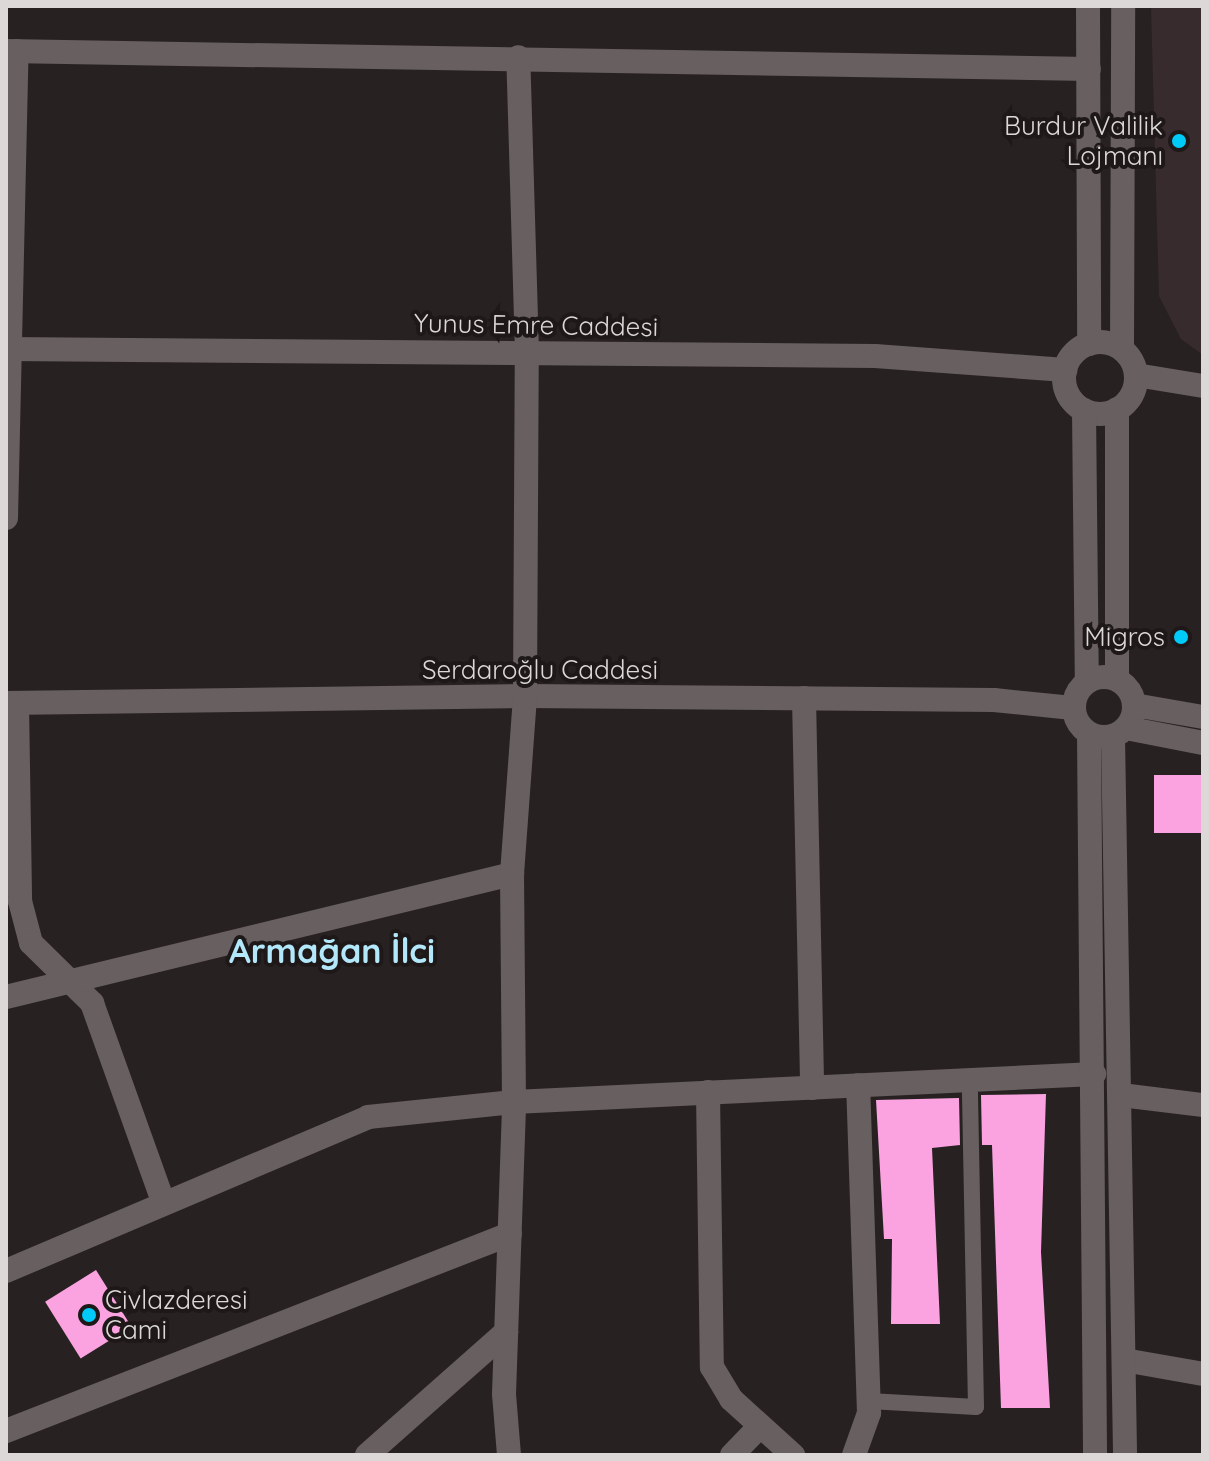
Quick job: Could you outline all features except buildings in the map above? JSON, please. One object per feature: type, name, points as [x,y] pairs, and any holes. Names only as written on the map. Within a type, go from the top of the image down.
[{"type":"street","points":[[1088,6],[1089,344],[1065,370],[1068,393],[1084,410],[1087,681],[1073,708],[1109,733],[1203,743]]},
{"type":"street","points":[[1084,410],[1117,409],[1132,395],[1136,375],[1122,349],[1123,6]]},
{"type":"street","points":[[6,518],[12,51],[518,57],[1089,69]]},
{"type":"street","points":[[509,1455],[506,1332],[514,1102],[512,874],[525,696],[527,352],[518,57]]},
{"type":"street","points":[[1089,344],[1122,349]]},
{"type":"street","name":"Yunus Emre Caddesi","points":[[8,349],[875,356],[1065,370]]},
{"type":"street","points":[[1136,375],[1203,386]]},
{"type":"street","points":[[1117,409],[1117,679],[1134,705],[1203,717]]},
{"type":"street","points":[[1087,681],[1117,679]]},
{"type":"street","name":"Serdaroğlu Caddesi","points":[[11,703],[525,696],[994,700],[1073,708]]},
{"type":"street","points":[[804,698],[812,1088]]},
{"type":"street","points":[[11,703],[20,901],[31,943],[75,982],[92,1003],[163,1201]]},
{"type":"street","points":[[1095,1455],[1094,1074],[1109,733],[1134,705]]},
{"type":"street","points":[[1109,733],[1121,1095],[1125,1455]]},
{"type":"street","points":[[6,997],[512,874]]},
{"type":"street","points":[[6,1271],[163,1201],[368,1117],[514,1102],[1094,1074]]},
{"type":"street","points":[[854,1455],[865,1436],[869,1401],[858,1085]]},
{"type":"street","points":[[708,1092],[712,1367],[731,1399],[793,1455]]},
{"type":"street","points":[[1121,1095],[1203,1105]]},
{"type":"street","points":[[6,1431],[510,1234]]},
{"type":"street","points":[[367,1455],[506,1332]]},
{"type":"street","points":[[1124,1360],[1203,1374]]},
{"type":"street","points":[[732,1455],[760,1426]]},
{"type":"lane","points":[[869,1401],[976,1407],[970,1080]]},
{"type":"shaded area","name":"Burdur Valilik Lojmanı","points":[[1151,6],[1203,6],[1203,355],[1181,339],[1159,296]]},
{"type":"place","name":"Burdur Valilik Lojmanı","points":[[1179,141]]},
{"type":"place","name":"Migros","points":[[1181,637]]},
{"type":"place","name":"Civlazderesi Cami","points":[[89,1315]]},
{"type":"district","name":"Armağan İlci","points":[[332,951]]}]
